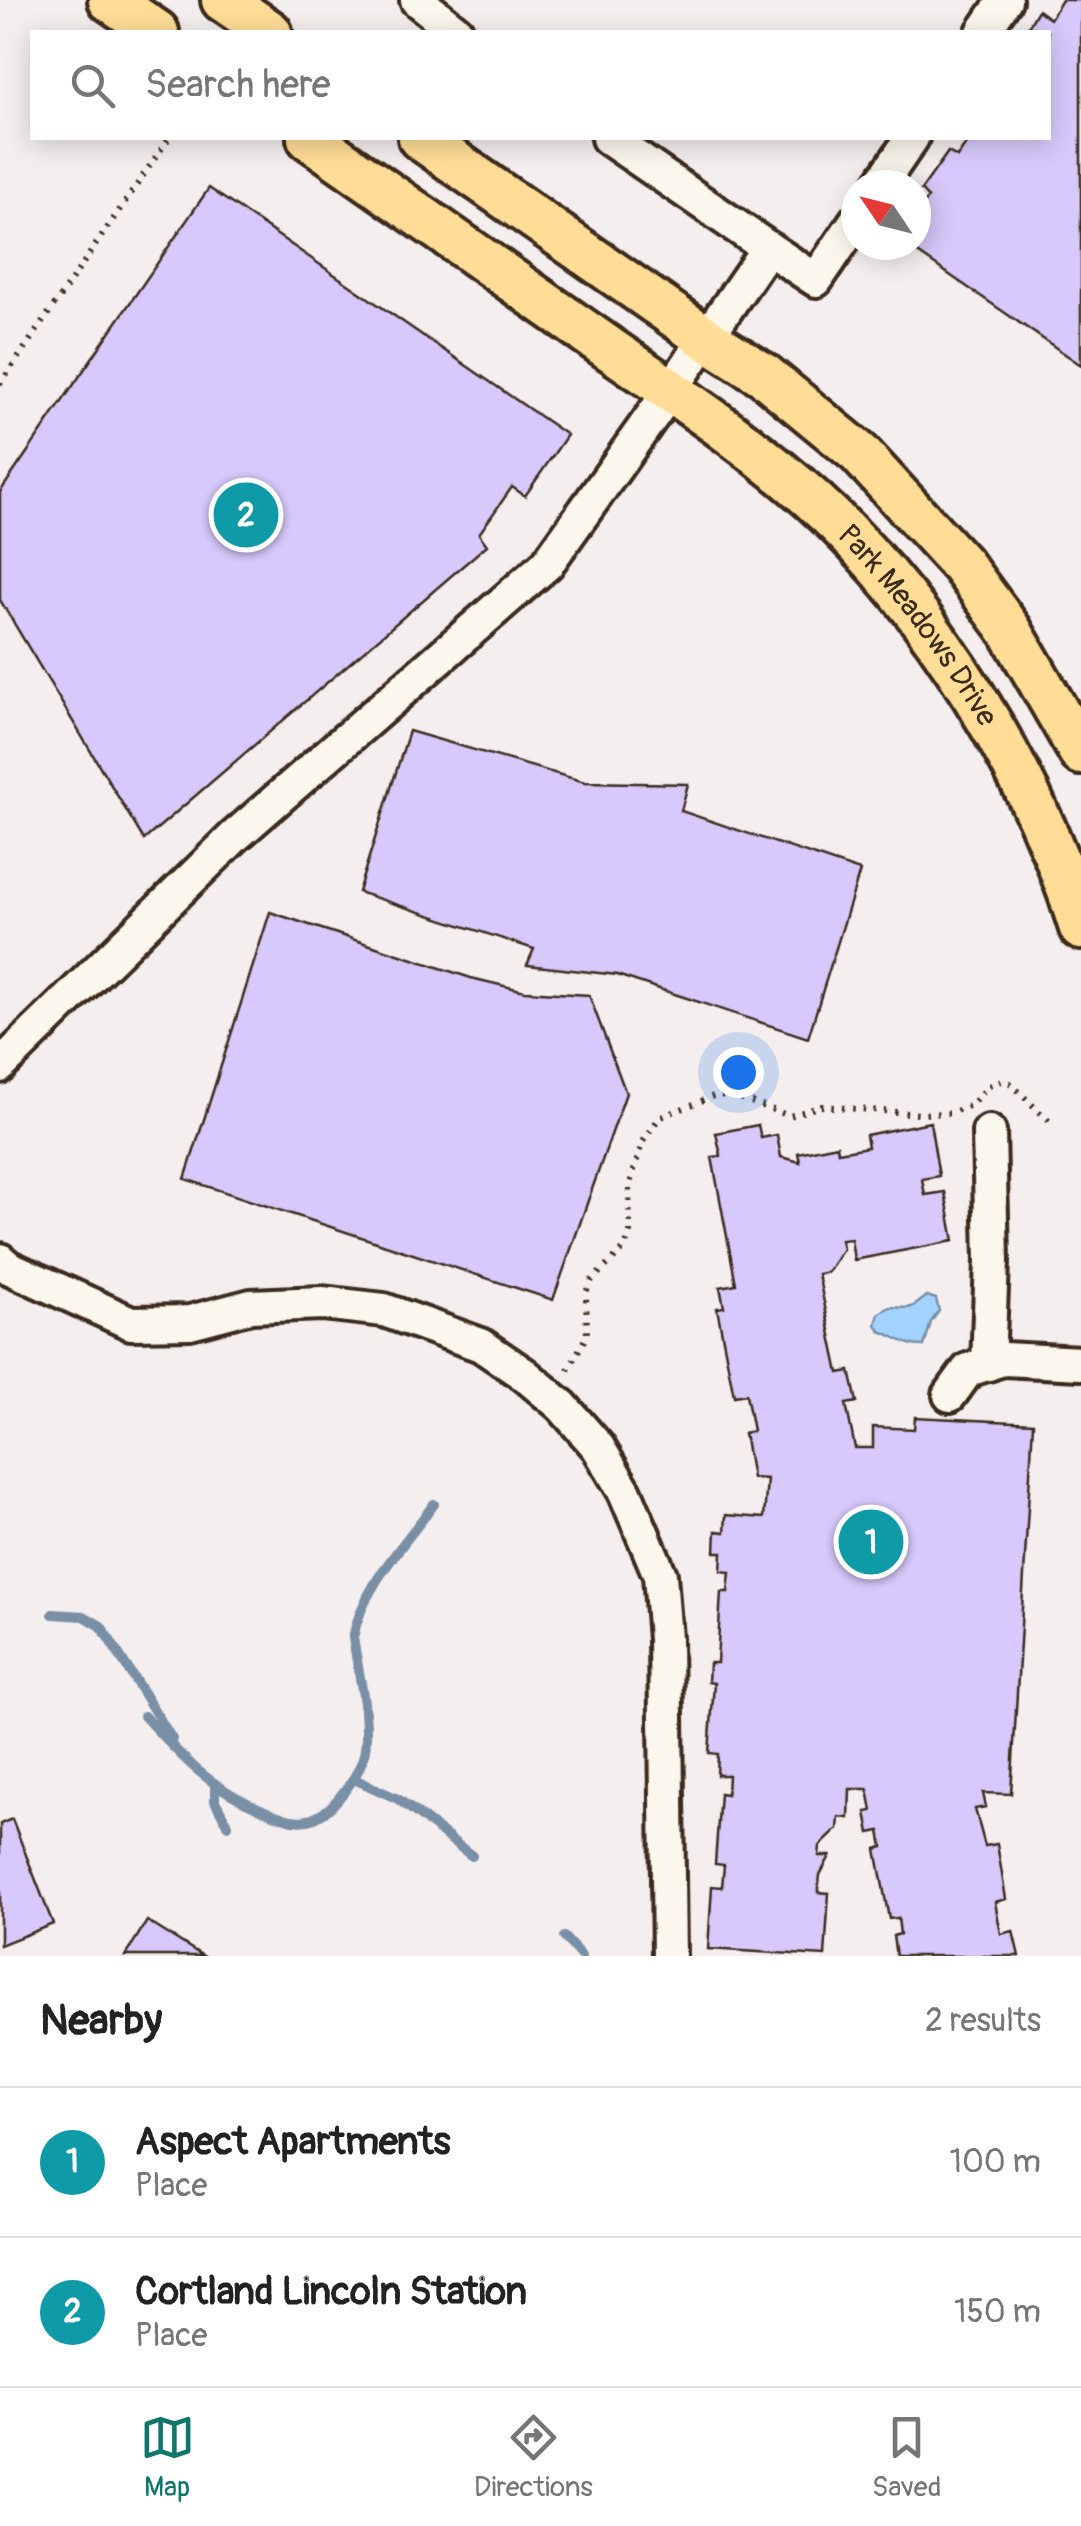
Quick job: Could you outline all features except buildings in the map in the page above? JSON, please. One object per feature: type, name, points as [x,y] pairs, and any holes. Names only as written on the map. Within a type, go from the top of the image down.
[{"type":"main road","points":[[110,0],[155,30]]},
{"type":"main road","name":"Park Meadows Drive","points":[[312,140],[726,429],[814,502],[911,606],[955,666],[1025,787],[1081,928]]},
{"type":"main road","points":[[423,140],[764,375],[859,453],[962,565],[1010,630],[1081,753]]},
{"type":"street","points":[[417,0],[454,30]]},
{"type":"street","points":[[984,30],[1005,0]]},
{"type":"street","points":[[611,140],[816,280],[841,243]]},
{"type":"street","points":[[890,170],[911,140]]},
{"type":"street","points":[[0,1066],[236,836],[546,564],[768,248]]},
{"type":"street","points":[[988,1132],[992,1261],[988,1364]]},
{"type":"street","points":[[0,1260],[131,1323],[190,1322],[251,1306],[322,1304],[384,1310],[481,1345],[550,1395],[598,1447],[625,1492],[660,1574],[665,1639],[669,1956]]},
{"type":"street","points":[[950,1395],[968,1370],[1003,1359],[1081,1363]]},
{"type":"path","points":[[0,384],[168,140]]},
{"type":"path","points":[[550,1395],[582,1349],[587,1335],[586,1292],[592,1280],[625,1248],[630,1232],[629,1186],[642,1143],[658,1118],[716,1095],[734,1096],[790,1116],[821,1106],[950,1113],[971,1105],[989,1086],[1002,1081],[1010,1083],[1053,1124]]},
{"type":"water","points":[[927,1296],[936,1299],[939,1311],[931,1322],[924,1346],[880,1331],[876,1324],[879,1313],[890,1307],[910,1308]]},
{"type":"waterway","points":[[144,1716],[198,1770],[227,1792],[274,1815],[294,1820],[321,1815],[353,1778],[365,1747],[365,1713],[353,1638],[358,1619],[386,1567],[434,1504]]},
{"type":"waterway","points":[[53,1614],[84,1616],[101,1626],[172,1739]]},
{"type":"waterway","points":[[354,1779],[398,1799],[472,1856]]},
{"type":"waterway","points":[[215,1786],[215,1801],[228,1825]]},
{"type":"waterway","points":[[564,1937],[581,1956]]},
{"type":"place","name":"Cortland Lincoln Station","points":[[246,515]]},
{"type":"place","name":"Aspect Apartments","points":[[871,1542]]}]
